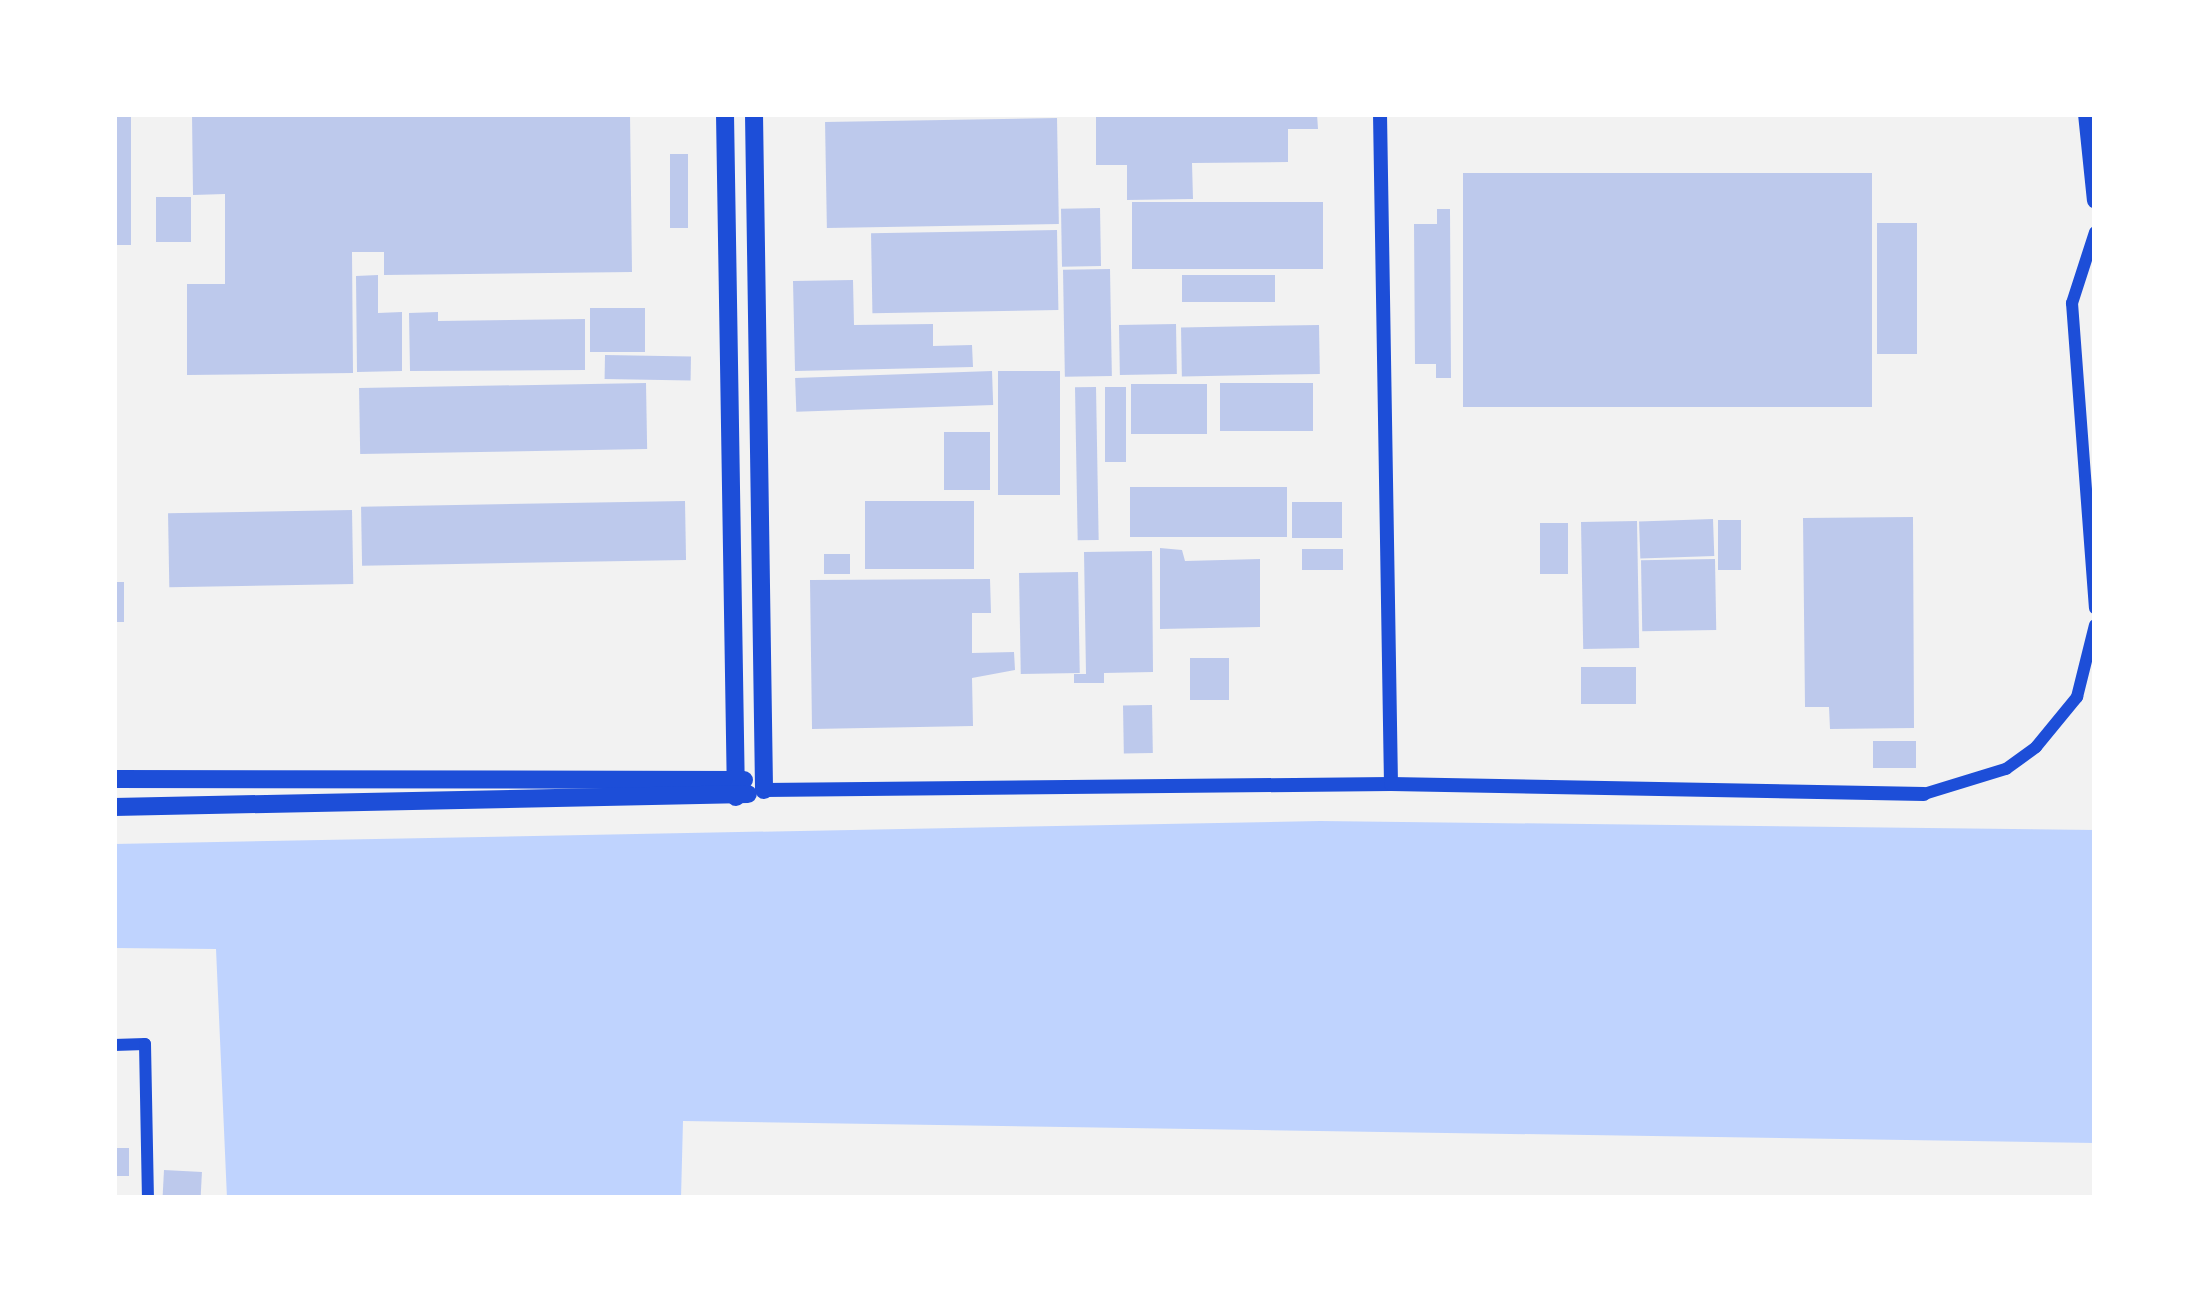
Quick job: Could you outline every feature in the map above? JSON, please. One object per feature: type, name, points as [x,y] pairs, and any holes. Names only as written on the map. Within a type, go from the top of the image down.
[{"type":"main road","points":[[725,114],[736,797]]},
{"type":"main road","points":[[754,114],[764,790]]},
{"type":"main road","points":[[2086,114],[2095,201]]},
{"type":"main road","points":[[114,779],[736,776],[764,790]]},
{"type":"main road","points":[[114,807],[736,797],[764,790]]},
{"type":"street","points":[[1380,114],[1391,784]]},
{"type":"street","points":[[2095,232],[2072,303],[2095,608]]},
{"type":"street","points":[[764,790],[1391,784],[1924,794],[2006,769],[2036,747],[2077,697],[2095,625]]},
{"type":"street","points":[[114,1045],[145,1044],[148,1198]]},
{"type":"water","points":[[1320,821],[2095,830],[2095,1143],[683,1121],[681,1198],[227,1198],[216,949],[114,948],[114,844]]},
{"type":"building","points":[[114,114],[131,114],[131,245],[114,245]]},
{"type":"building","points":[[192,114],[630,114],[632,272],[384,275],[384,252],[352,252],[353,373],[187,375],[187,284],[225,284],[225,194],[193,195]]},
{"type":"building","points":[[1096,114],[1317,114],[1318,129],[1288,129],[1288,162],[1192,163],[1193,199],[1127,200],[1127,165],[1096,165]]},
{"type":"building","points":[[1057,118],[1059,224],[827,228],[825,122]]},
{"type":"building","points":[[670,154],[688,154],[688,228],[670,228]]},
{"type":"building","points":[[1463,173],[1872,173],[1872,407],[1463,407]]},
{"type":"building","points":[[156,197],[191,197],[191,242],[156,242]]},
{"type":"building","points":[[1132,202],[1323,202],[1323,269],[1132,269]]},
{"type":"building","points":[[1100,208],[1101,266],[1062,267],[1061,209]]},
{"type":"building","points":[[1437,209],[1450,209],[1451,378],[1436,378],[1436,364],[1415,364],[1414,224],[1437,224]]},
{"type":"building","points":[[1877,223],[1917,223],[1917,354],[1877,354]]},
{"type":"building","points":[[1057,230],[1058,310],[872,313],[871,233]]},
{"type":"building","points":[[1110,269],[1112,376],[1065,377],[1063,270]]},
{"type":"building","points":[[378,275],[378,313],[402,312],[402,371],[357,372],[356,276]]},
{"type":"building","points":[[1182,275],[1275,275],[1275,302],[1182,302]]},
{"type":"building","points":[[853,280],[854,325],[933,324],[933,346],[972,345],[973,367],[795,371],[793,281]]},
{"type":"building","points":[[590,308],[645,308],[645,352],[590,352]]},
{"type":"building","points":[[438,312],[438,321],[585,319],[585,370],[410,371],[409,313]]},
{"type":"building","points":[[1176,324],[1177,374],[1120,375],[1119,325]]},
{"type":"building","points":[[1319,325],[1320,374],[1182,376],[1181,327]]},
{"type":"building","points":[[605,355],[691,357],[691,380],[605,379]]},
{"type":"building","points":[[992,371],[993,405],[796,412],[795,378]]},
{"type":"building","points":[[998,371],[1060,371],[1060,495],[998,495]]},
{"type":"building","points":[[646,383],[647,449],[360,454],[359,388]]},
{"type":"building","points":[[1220,383],[1313,383],[1313,431],[1220,431]]},
{"type":"building","points":[[1131,384],[1207,384],[1207,434],[1131,434]]},
{"type":"building","points":[[1075,387],[1096,387],[1099,540],[1078,540]]},
{"type":"building","points":[[1105,387],[1126,387],[1126,462],[1105,462]]},
{"type":"building","points":[[944,432],[990,432],[990,490],[944,490]]},
{"type":"building","points":[[1130,487],[1287,487],[1287,537],[1130,537]]},
{"type":"building","points":[[685,501],[686,560],[362,566],[361,507]]},
{"type":"building","points":[[865,501],[974,501],[974,569],[865,569]]},
{"type":"building","points":[[1292,502],[1342,502],[1342,538],[1292,538]]},
{"type":"building","points":[[352,510],[353,584],[169,587],[168,513]]},
{"type":"building","points":[[1913,517],[1914,728],[1830,729],[1829,707],[1805,707],[1803,518]]},
{"type":"building","points":[[1713,519],[1714,556],[1640,559],[1639,522]]},
{"type":"building","points":[[1718,520],[1741,520],[1741,570],[1718,570]]},
{"type":"building","points":[[1637,521],[1639,648],[1583,649],[1581,522]]},
{"type":"building","points":[[1540,523],[1568,523],[1568,574],[1540,574]]},
{"type":"building","points":[[1160,548],[1182,550],[1185,561],[1260,559],[1260,627],[1160,629]]},
{"type":"building","points":[[1302,549],[1343,549],[1343,570],[1302,570]]},
{"type":"building","points":[[1152,551],[1153,672],[1104,673],[1104,683],[1074,683],[1074,674],[1086,674],[1084,552]]},
{"type":"building","points":[[824,554],[850,554],[850,574],[824,574]]},
{"type":"building","points":[[1715,559],[1716,630],[1642,631],[1641,560]]},
{"type":"building","points":[[1078,572],[1080,673],[1021,674],[1019,573]]},
{"type":"building","points":[[990,579],[991,613],[972,613],[972,653],[1014,652],[1015,670],[972,678],[973,726],[812,729],[810,580]]},
{"type":"building","points":[[114,582],[124,582],[124,622],[114,622]]},
{"type":"building","points":[[1190,658],[1229,658],[1229,700],[1190,700]]},
{"type":"building","points":[[1581,667],[1636,667],[1636,704],[1581,704]]},
{"type":"building","points":[[1152,705],[1153,753],[1124,753],[1123,706]]},
{"type":"building","points":[[1873,741],[1916,741],[1916,768],[1873,768]]},
{"type":"building","points":[[114,1148],[129,1148],[129,1176],[114,1176]]},
{"type":"building","points":[[164,1170],[202,1172],[201,1198],[163,1198]]}]
